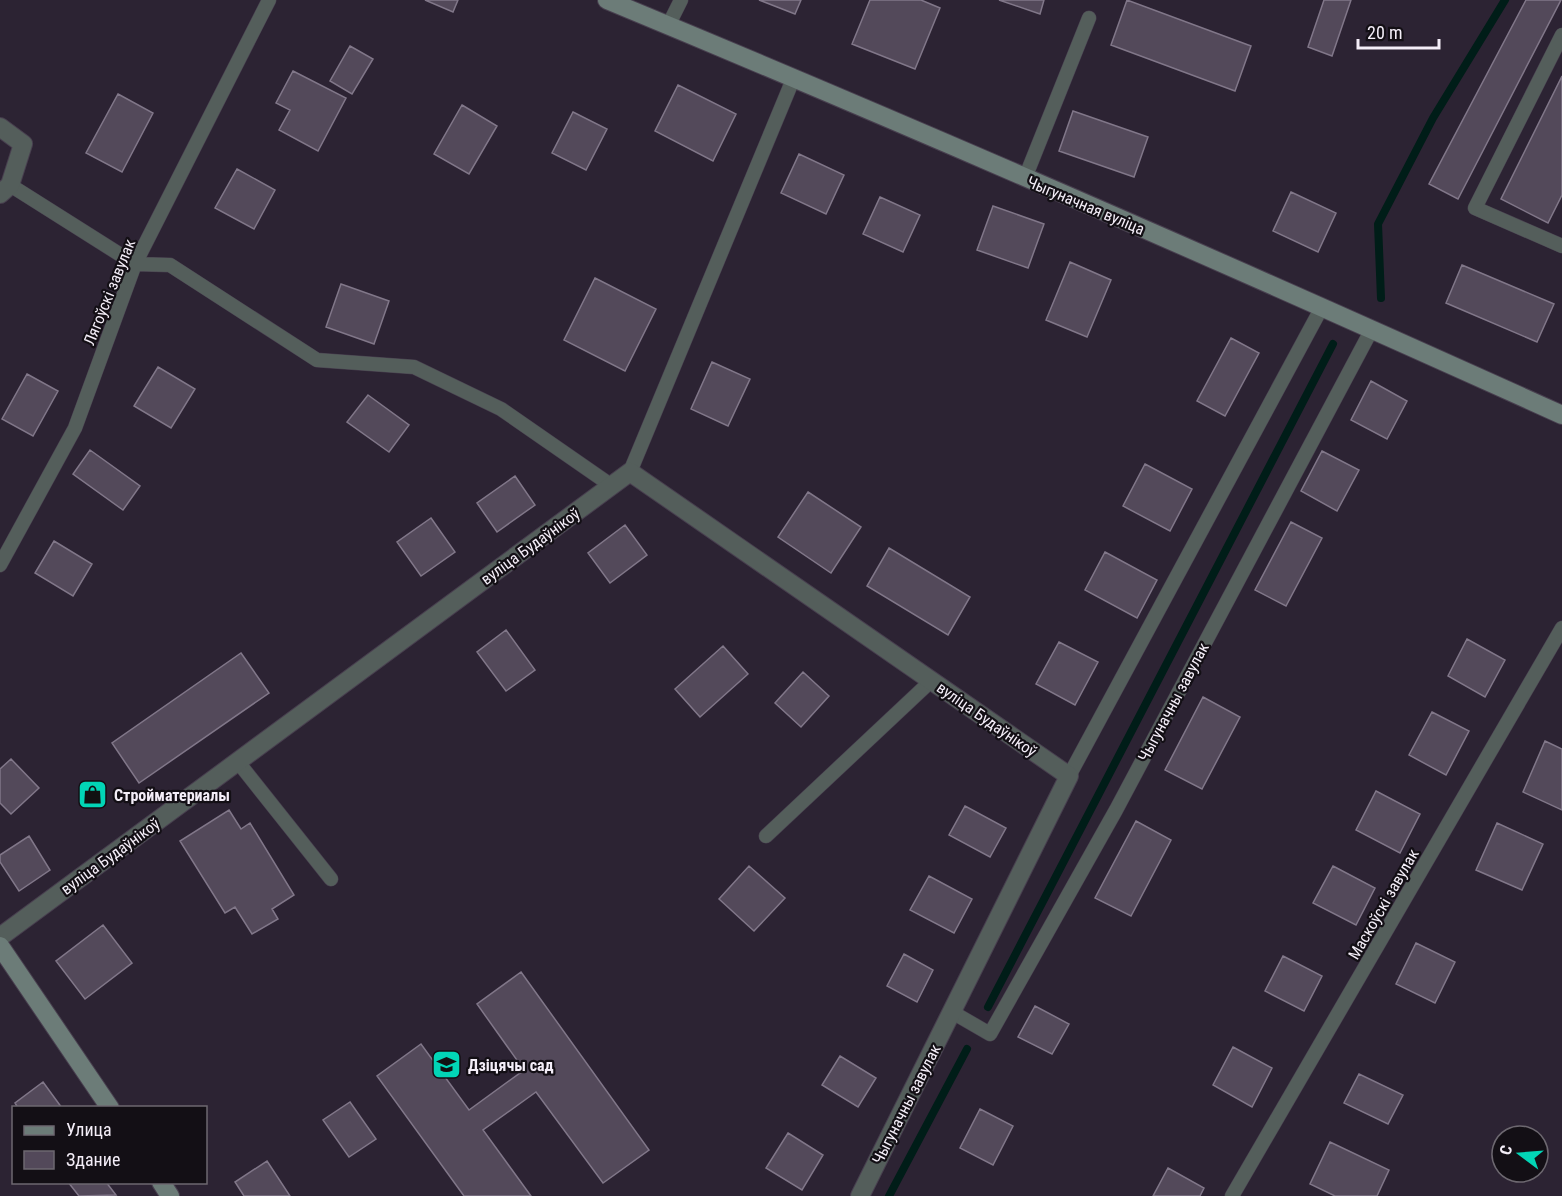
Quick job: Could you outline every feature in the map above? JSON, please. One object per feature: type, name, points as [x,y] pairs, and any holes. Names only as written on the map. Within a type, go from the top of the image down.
[{"type":"street","name":"Чыгуначная вуліца","points":[[607,0],[641,7],[668,26],[794,78],[1322,307],[1562,415]]},
{"type":"street","points":[[0,127],[23,144],[5,190]]},
{"type":"street","name":"вуліца Будаўнікоў","points":[[0,937],[630,472],[1069,776]]},
{"type":"street","name":"Чыгуначны завулак","points":[[860,1196],[1069,776]]},
{"type":"street","points":[[0,946],[109,1106]]},
{"type":"lane","name":"Лягоўскі завулак","points":[[0,565],[75,428],[135,264],[268,0]]},
{"type":"lane","points":[[668,26],[681,0]]},
{"type":"lane","points":[[1025,178],[1089,18]]},
{"type":"lane","points":[[1562,34],[1475,208],[1562,246]]},
{"type":"lane","points":[[630,472],[794,78]]},
{"type":"lane","points":[[5,190],[135,264],[170,265],[317,360],[414,367],[501,409],[612,486]]},
{"type":"lane","name":"Чыгуначны завулак","points":[[1069,776],[1322,307]]},
{"type":"lane","name":"Чыгуначны завулак","points":[[952,1012],[990,1034],[1121,800],[1372,329]]},
{"type":"lane","name":"Маскоўскі завулак","points":[[1232,1196],[1562,628]]},
{"type":"lane","points":[[766,836],[931,681]]},
{"type":"lane","points":[[238,762],[331,879]]},
{"type":"building","points":[[425,0],[458,0],[453,12]]},
{"type":"building","points":[[759,0],[801,0],[795,14]]},
{"type":"building","points":[[870,0],[921,0],[940,8],[915,69],[852,44]]},
{"type":"building","points":[[999,0],[1044,0],[1040,14]]},
{"type":"building","points":[[1127,0],[1251,46],[1235,91],[1111,45]]},
{"type":"building","points":[[1324,0],[1351,0],[1332,56],[1308,47]]},
{"type":"building","points":[[1526,0],[1561,0],[1458,199],[1429,184]]},
{"type":"building","points":[[350,46],[373,59],[352,94],[330,81]]},
{"type":"building","points":[[293,71],[346,98],[318,151],[279,130],[290,110],[276,103]]},
{"type":"building","points":[[1562,76],[1562,195],[1548,223],[1501,199]]},
{"type":"building","points":[[678,85],[736,114],[713,161],[655,131]]},
{"type":"building","points":[[118,94],[153,113],[122,172],[86,153]]},
{"type":"building","points":[[462,105],[497,126],[469,174],[434,154]]},
{"type":"building","points":[[1073,111],[1148,137],[1134,177],[1059,151]]},
{"type":"building","points":[[573,112],[607,129],[586,170],[552,153]]},
{"type":"building","points":[[799,154],[844,175],[826,214],[781,193]]},
{"type":"building","points":[[237,169],[275,190],[254,229],[215,208]]},
{"type":"building","points":[[1291,192],[1336,213],[1318,252],[1273,231]]},
{"type":"building","points":[[880,197],[920,215],[903,252],[863,234]]},
{"type":"building","points":[[993,206],[1044,224],[1028,268],[977,250]]},
{"type":"building","points":[[1070,262],[1111,280],[1087,337],[1046,320]]},
{"type":"building","points":[[1462,265],[1554,304],[1537,342],[1446,303]]},
{"type":"building","points":[[595,278],[656,309],[625,371],[564,340]]},
{"type":"building","points":[[341,284],[389,301],[374,344],[326,327]]},
{"type":"building","points":[[1231,338],[1259,353],[1225,416],[1197,401]]},
{"type":"building","points":[[712,362],[750,379],[728,426],[691,409]]},
{"type":"building","points":[[158,367],[195,389],[171,428],[134,406]]},
{"type":"building","points":[[27,374],[58,391],[33,436],[2,419]]},
{"type":"building","points":[[1371,381],[1407,401],[1387,439],[1351,420]]},
{"type":"building","points":[[368,395],[409,425],[389,452],[347,422]]},
{"type":"building","points":[[90,450],[140,486],[123,510],[73,474]]},
{"type":"building","points":[[1322,451],[1359,470],[1337,511],[1301,491]]},
{"type":"building","points":[[1145,464],[1192,489],[1170,531],[1123,506]]},
{"type":"building","points":[[515,476],[535,505],[497,532],[477,503]]},
{"type":"building","points":[[808,492],[861,527],[831,573],[778,537]]},
{"type":"building","points":[[431,518],[455,552],[421,576],[397,542]]},
{"type":"building","points":[[1291,522],[1322,538],[1286,606],[1255,590]]},
{"type":"building","points":[[625,525],[647,555],[610,583],[588,553]]},
{"type":"building","points":[[54,541],[92,564],[73,596],[35,573]]},
{"type":"building","points":[[889,548],[970,597],[948,635],[867,586]]},
{"type":"building","points":[[1105,552],[1157,580],[1137,618],[1085,590]]},
{"type":"building","points":[[506,630],[535,670],[506,691],[477,652]]},
{"type":"building","points":[[1467,639],[1505,660],[1485,697],[1448,676]]},
{"type":"building","points":[[1059,642],[1098,662],[1075,705],[1036,684]]},
{"type":"building","points":[[723,646],[748,674],[700,717],[675,689]]},
{"type":"building","points":[[241,653],[269,693],[139,783],[112,743]]},
{"type":"building","points":[[803,672],[829,696],[801,727],[775,703]]},
{"type":"building","points":[[1203,697],[1240,717],[1202,789],[1165,770]]},
{"type":"building","points":[[1432,712],[1469,731],[1446,775],[1409,755]]},
{"type":"building","points":[[1545,741],[1562,749],[1562,810],[1523,792]]},
{"type":"building","points":[[11,759],[39,788],[11,814],[0,803],[0,769]]},
{"type":"building","points":[[1376,791],[1420,814],[1400,853],[1356,830]]},
{"type":"building","points":[[965,806],[1006,828],[990,857],[949,835]]},
{"type":"building","points":[[229,810],[241,829],[250,823],[294,895],[272,909],[278,919],[252,934],[235,907],[225,913],[180,841]]},
{"type":"building","points":[[1136,821],[1171,840],[1131,916],[1095,898]]},
{"type":"building","points":[[1497,823],[1543,844],[1522,890],[1476,870]]},
{"type":"building","points":[[29,836],[50,870],[19,891],[0,862],[0,855]]},
{"type":"building","points":[[749,866],[785,898],[754,931],[719,899]]},
{"type":"building","points":[[1333,866],[1375,888],[1356,925],[1313,903]]},
{"type":"building","points":[[929,876],[972,899],[954,933],[910,910]]},
{"type":"building","points":[[103,925],[132,963],[85,999],[56,961]]},
{"type":"building","points":[[1416,943],[1455,962],[1435,1003],[1396,984]]},
{"type":"building","points":[[904,954],[933,970],[917,1002],[887,986]]},
{"type":"building","points":[[1283,956],[1322,976],[1304,1011],[1265,991]]},
{"type":"building","points":[[521,972],[649,1150],[603,1183],[536,1092],[483,1130],[531,1196],[464,1196],[377,1076],[421,1044],[469,1110],[524,1070],[477,1004]]},
{"type":"building","points":[[1035,1006],[1069,1024],[1052,1054],[1018,1037]]},
{"type":"building","points":[[1233,1047],[1272,1068],[1252,1107],[1213,1085]]},
{"type":"building","points":[[840,1056],[876,1078],[858,1107],[822,1085]]},
{"type":"building","points":[[1359,1074],[1403,1095],[1388,1124],[1344,1103]]},
{"type":"building","points":[[43,1082],[61,1106],[17,1106],[15,1103]]},
{"type":"building","points":[[350,1102],[376,1139],[349,1157],[323,1120]]},
{"type":"building","points":[[980,1109],[1013,1126],[993,1165],[960,1148]]},
{"type":"building","points":[[788,1133],[823,1155],[802,1190],[766,1168]]},
{"type":"building","points":[[1330,1142],[1389,1170],[1377,1196],[1335,1196],[1310,1184]]},
{"type":"building","points":[[267,1161],[290,1196],[244,1196],[235,1182]]},
{"type":"building","points":[[1168,1168],[1204,1188],[1200,1196],[1153,1196]]},
{"type":"building","points":[[70,1184],[108,1184],[116,1195],[79,1196]]},
{"type":"waterway","points":[[1381,298],[1378,224],[1433,118],[1505,0]]},
{"type":"waterway","points":[[988,1007],[1333,344]]},
{"type":"waterway","points":[[889,1196],[967,1049]]},
{"type":"place","name":"Стройматериалы","points":[[93,795]]},
{"type":"place","name":"Дзіцячы сад","points":[[447,1065]]}]
